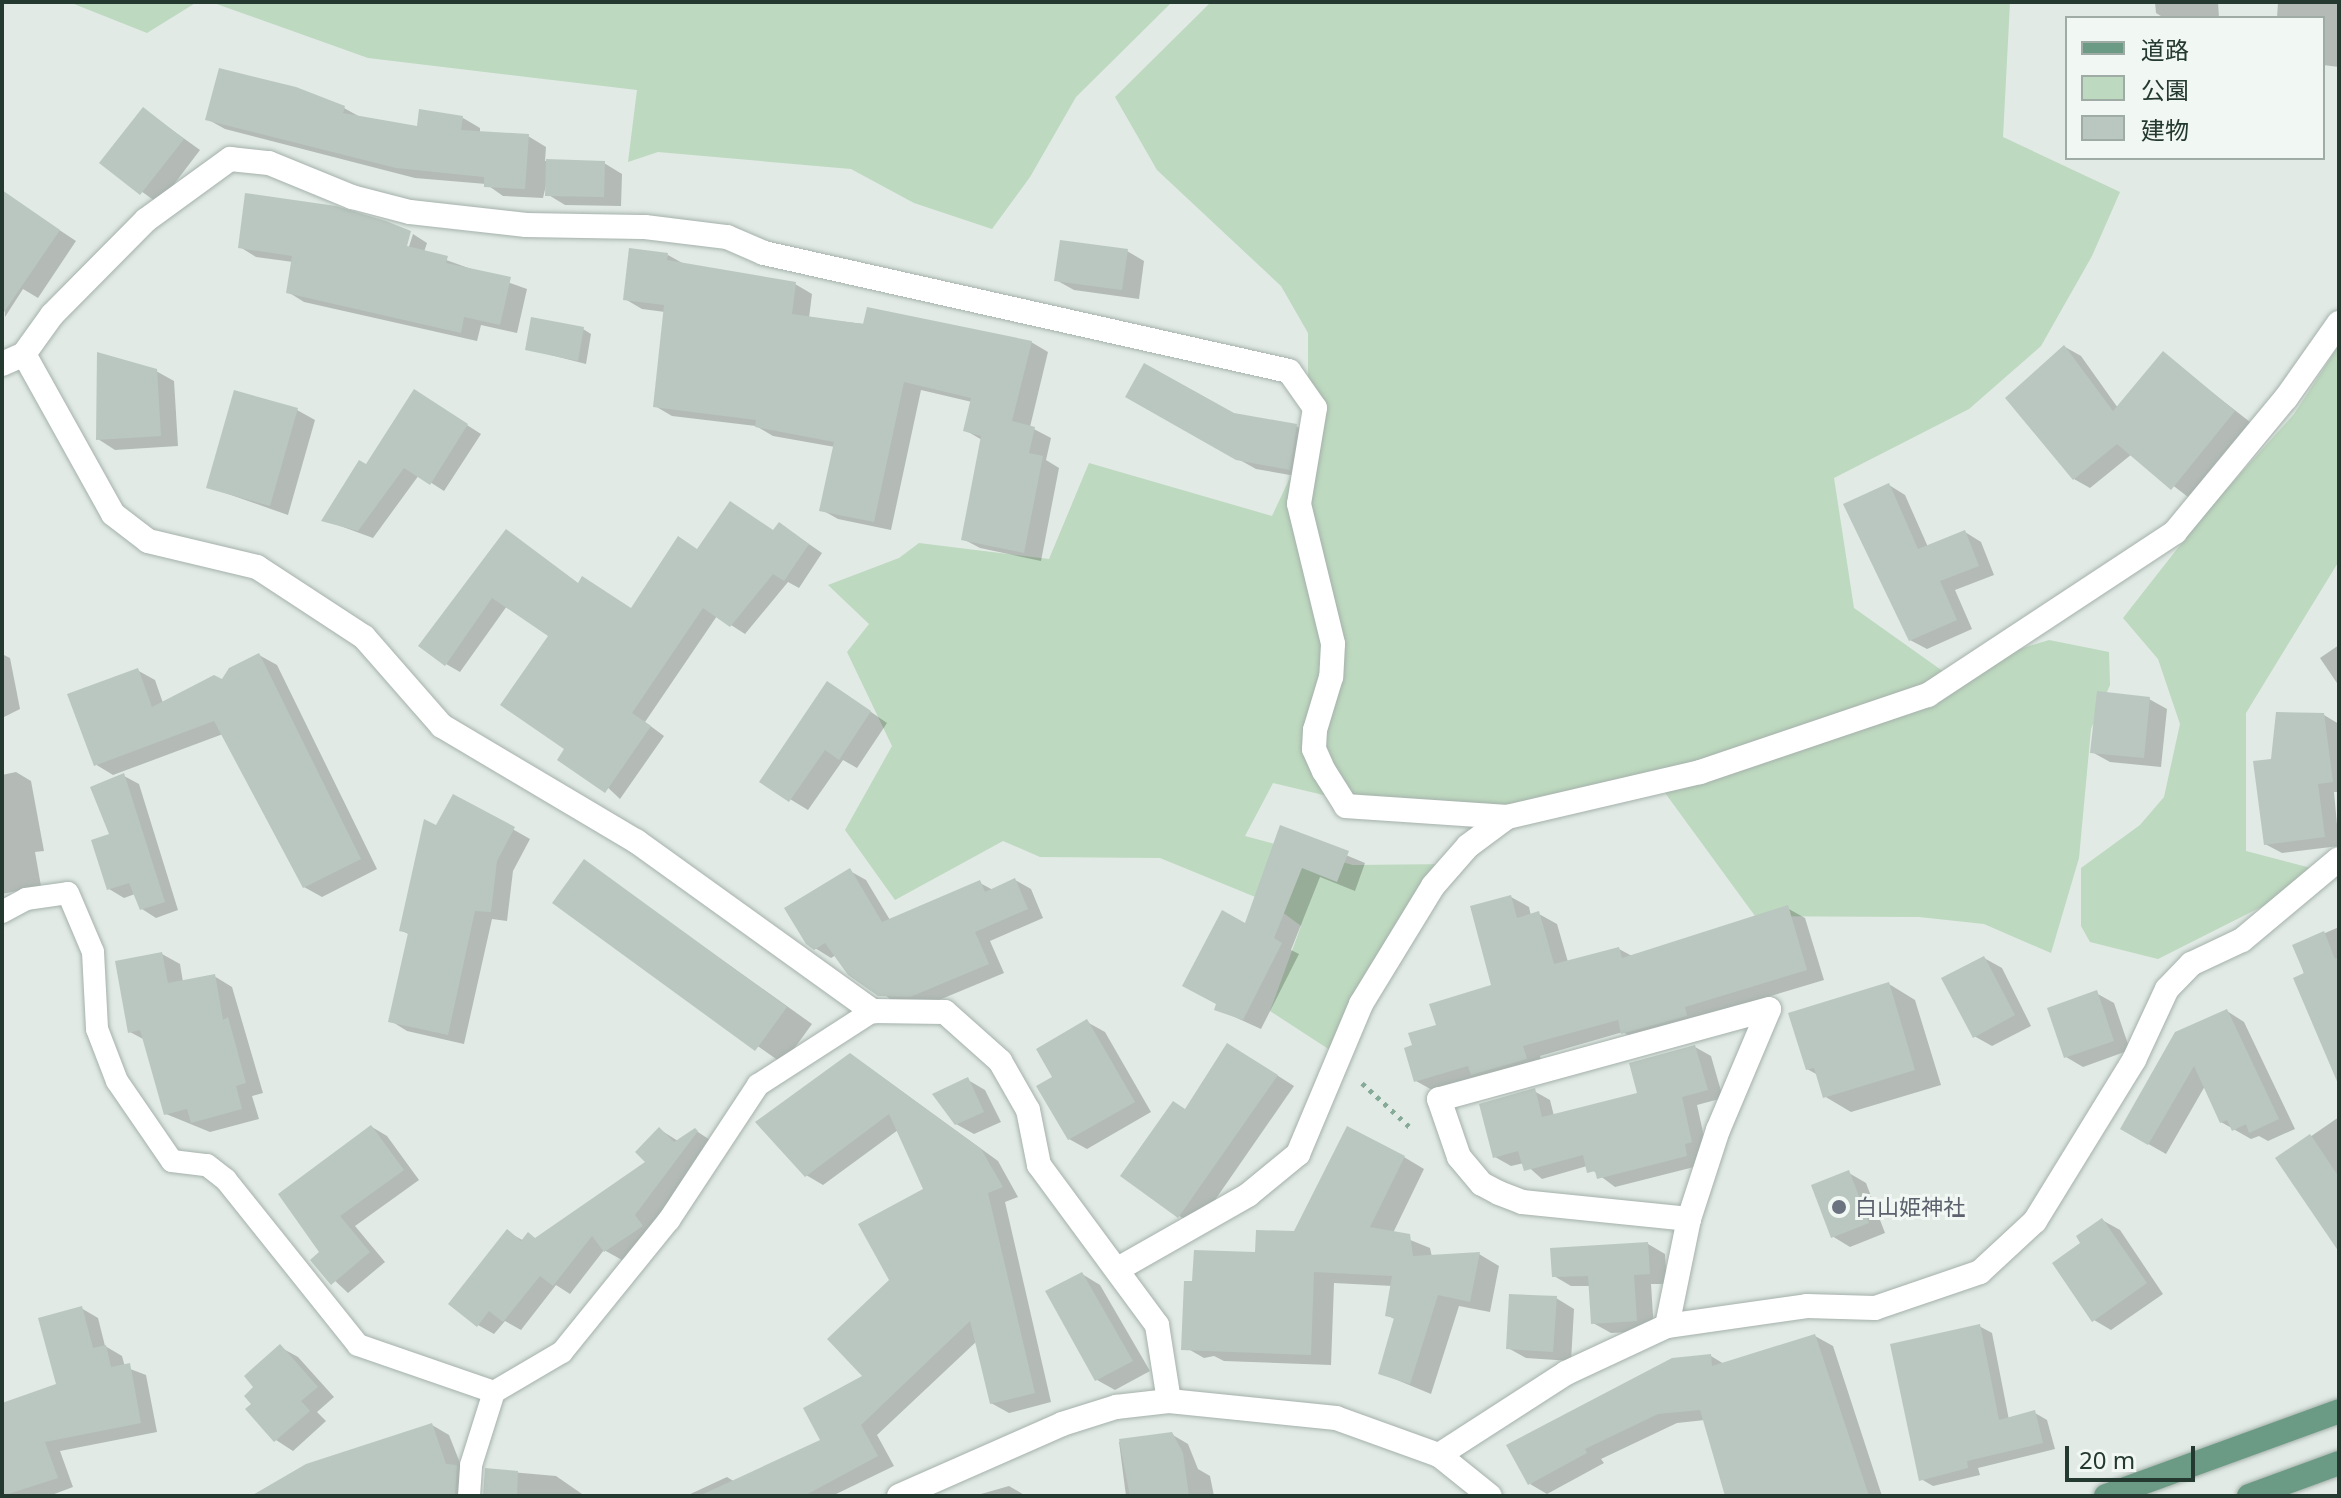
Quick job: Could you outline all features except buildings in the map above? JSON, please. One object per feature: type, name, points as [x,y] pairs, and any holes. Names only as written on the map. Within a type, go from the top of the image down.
[{"type":"main road","points":[[2106,1496],[2339,1411]]},
{"type":"main road","points":[[2249,1496],[2339,1463]]},
{"type":"street","points":[[1169,1401],[1157,1325],[1039,1165],[1028,1110],[1000,1061],[945,1012],[873,1011],[636,841],[442,726],[364,637],[257,567],[148,541],[113,514],[13,359],[146,220],[230,159],[269,163],[352,197],[410,212],[526,225],[645,227],[727,237],[764,253],[1289,371],[1315,408],[1299,504],[1333,644],[1331,677],[1315,730],[1314,749],[1324,771],[1346,806],[1507,817],[1700,772],[1928,695],[2175,532],[2286,398],[2339,323]]},
{"type":"street","points":[[1118,1269],[1248,1195],[1298,1154],[1319,1113],[1335,1059],[1361,1004],[1433,886],[1468,846],[1507,817]]},
{"type":"street","points":[[1439,1455],[1566,1373],[1667,1326],[1807,1306],[1875,1308],[1980,1272],[2035,1221],[2134,1060],[2167,989],[2191,964],[2242,940],[2339,859]]},
{"type":"street","points":[[1667,1326],[1689,1219],[1718,1130],[1769,1009],[1439,1099],[1459,1157],[1482,1184],[1522,1202],[1689,1219]]},
{"type":"street","points":[[899,1496],[1062,1424],[1116,1407],[1169,1401],[1336,1418],[1439,1455],[1490,1496]]},
{"type":"lane","points":[[2,912],[26,899],[68,893],[93,952],[97,1029],[117,1081],[172,1161],[207,1165],[226,1180],[358,1345],[494,1392]]},
{"type":"lane","points":[[469,1496],[471,1465],[494,1392],[562,1352],[669,1220],[758,1085],[873,1011]]},
{"type":"path","points":[[1335,1059],[1436,1150],[1459,1157]]},
{"type":"green space","points":[[69,2],[197,2],[147,33]]},
{"type":"green space","points":[[211,2],[1172,2],[1076,97],[1030,177],[992,229],[914,203],[851,169],[658,152],[628,162],[637,90],[368,58]]},
{"type":"green space","points":[[1211,2],[2010,2],[2003,137],[2120,192],[2092,256],[2041,346],[1969,409],[1834,478],[1854,608],[1944,672],[2049,640],[2109,652],[2110,685],[2091,729],[2079,858],[2051,953],[1984,924],[1919,917],[1755,916],[1660,786],[1420,818],[1273,783],[1245,836],[1353,865],[1456,864],[1333,1052],[1270,1011],[1301,926],[1270,903],[1160,858],[1040,857],[1003,841],[895,900],[845,830],[892,746],[847,652],[869,624],[828,585],[899,558],[919,543],[1049,559],[1089,463],[1272,516],[1308,439],[1308,333],[1281,286],[1157,170],[1115,97]]},
{"type":"green space","points":[[2339,345],[2339,561],[2246,713],[2246,851],[2311,868],[2271,902],[2158,959],[2090,942],[2081,926],[2081,868],[2140,825],[2164,797],[2180,724],[2158,659],[2123,618],[2206,512],[2294,414]]},
{"type":"place","name":"白山姫神社","points":[[1839,1207]]}]
